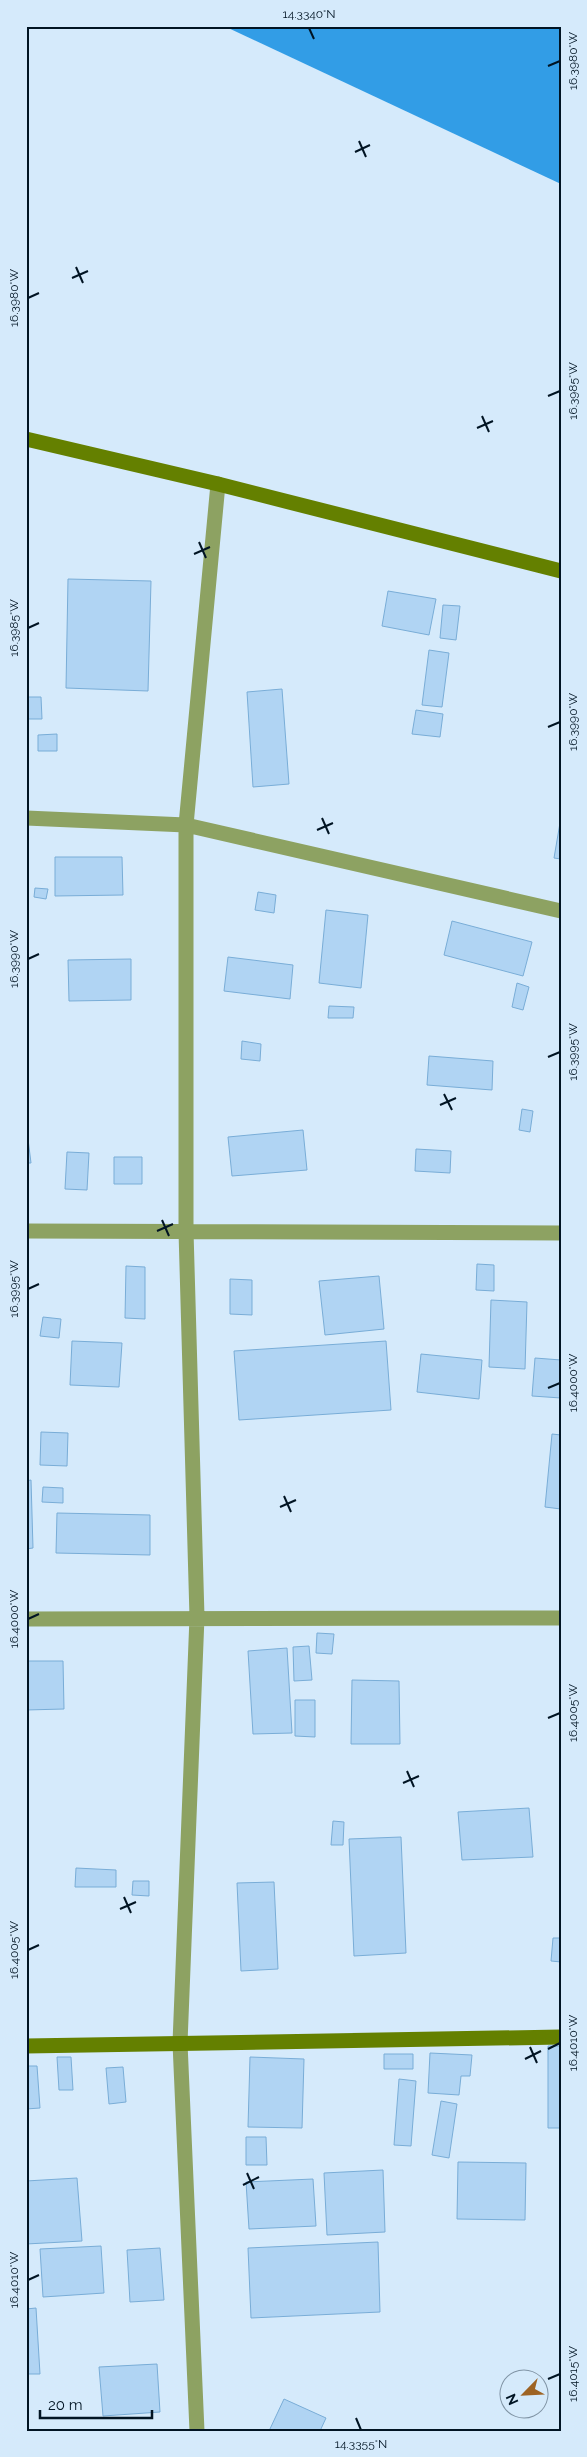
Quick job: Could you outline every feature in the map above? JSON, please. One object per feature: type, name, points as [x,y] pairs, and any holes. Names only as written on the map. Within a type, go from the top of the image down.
[{"type":"street","points":[[26,438],[218,484],[561,572]]},
{"type":"street","points":[[197,2431],[180,2043],[197,1617],[186,1232],[186,825],[218,484]]},
{"type":"street","points":[[26,818],[186,825],[561,911]]},
{"type":"street","points":[[26,1231],[561,1233]]},
{"type":"street","points":[[26,1619],[197,1617],[561,1618]]},
{"type":"street","points":[[26,2046],[561,2036]]},
{"type":"water","points":[[224,26],[561,26],[561,184]]},
{"type":"building","points":[[68,579],[151,581],[148,691],[66,688]]},
{"type":"building","points":[[388,591],[436,599],[429,635],[382,626]]},
{"type":"building","points":[[443,605],[460,606],[456,640],[440,638]]},
{"type":"building","points":[[429,650],[449,653],[442,707],[422,705]]},
{"type":"building","points":[[282,689],[289,784],[253,787],[247,692]]},
{"type":"building","points":[[26,697],[41,697],[42,719],[26,719]]},
{"type":"building","points":[[416,710],[443,714],[440,737],[412,734]]},
{"type":"building","points":[[57,734],[57,751],[38,751],[38,735]]},
{"type":"building","points":[[561,817],[561,859],[554,858]]},
{"type":"building","points":[[55,857],[122,857],[123,895],[55,896]]},
{"type":"building","points":[[35,888],[48,889],[46,899],[34,897]]},
{"type":"building","points":[[258,892],[276,895],[274,913],[255,910]]},
{"type":"building","points":[[326,910],[368,915],[361,988],[319,983]]},
{"type":"building","points":[[452,921],[532,942],[523,976],[444,955]]},
{"type":"building","points":[[228,957],[293,965],[290,999],[224,991]]},
{"type":"building","points":[[131,959],[131,1000],[69,1001],[68,960]]},
{"type":"building","points":[[517,983],[529,987],[523,1010],[512,1007]]},
{"type":"building","points":[[329,1006],[354,1007],[353,1018],[328,1018]]},
{"type":"building","points":[[242,1041],[261,1044],[260,1061],[241,1059]]},
{"type":"building","points":[[429,1056],[493,1061],[492,1090],[427,1085]]},
{"type":"building","points":[[522,1109],[533,1111],[530,1132],[519,1130]]},
{"type":"building","points":[[26,1123],[31,1163],[26,1163]]},
{"type":"building","points":[[303,1130],[307,1170],[232,1176],[228,1137]]},
{"type":"building","points":[[416,1149],[451,1151],[450,1173],[415,1171]]},
{"type":"building","points":[[67,1152],[89,1153],[87,1190],[65,1189]]},
{"type":"building","points":[[114,1157],[142,1157],[142,1184],[114,1184]]},
{"type":"building","points":[[477,1264],[494,1265],[494,1291],[476,1290]]},
{"type":"building","points":[[126,1266],[145,1267],[145,1319],[125,1318]]},
{"type":"building","points":[[379,1276],[384,1329],[325,1335],[319,1281]]},
{"type":"building","points":[[230,1279],[252,1280],[252,1315],[230,1314]]},
{"type":"building","points":[[491,1300],[527,1302],[525,1369],[489,1367]]},
{"type":"building","points":[[43,1317],[61,1319],[59,1338],[40,1336]]},
{"type":"building","points":[[72,1341],[122,1343],[119,1387],[70,1385]]},
{"type":"building","points":[[386,1341],[391,1410],[239,1420],[234,1351]]},
{"type":"building","points":[[421,1354],[482,1360],[479,1399],[417,1392]]},
{"type":"building","points":[[535,1358],[561,1360],[561,1398],[532,1396]]},
{"type":"building","points":[[41,1432],[68,1433],[67,1466],[40,1465]]},
{"type":"building","points":[[552,1434],[561,1435],[561,1509],[545,1507]]},
{"type":"building","points":[[31,1480],[33,1548],[26,1549],[26,1481]]},
{"type":"building","points":[[43,1487],[63,1488],[63,1503],[42,1502]]},
{"type":"building","points":[[57,1513],[150,1515],[150,1555],[56,1553]]},
{"type":"building","points":[[317,1633],[334,1634],[332,1654],[316,1653]]},
{"type":"building","points":[[309,1646],[312,1680],[294,1681],[293,1647]]},
{"type":"building","points":[[287,1648],[292,1733],[253,1734],[248,1651]]},
{"type":"building","points":[[26,1661],[63,1661],[64,1709],[26,1710]]},
{"type":"building","points":[[352,1680],[399,1681],[400,1744],[351,1744]]},
{"type":"building","points":[[295,1700],[315,1700],[315,1737],[295,1736]]},
{"type":"building","points":[[529,1808],[533,1857],[462,1860],[458,1812]]},
{"type":"building","points":[[333,1821],[344,1822],[343,1845],[331,1845]]},
{"type":"building","points":[[401,1837],[406,1953],[354,1956],[349,1839]]},
{"type":"building","points":[[76,1868],[116,1870],[116,1887],[75,1887]]},
{"type":"building","points":[[133,1881],[149,1881],[149,1896],[132,1895]]},
{"type":"building","points":[[274,1882],[278,1969],[241,1971],[237,1883]]},
{"type":"building","points":[[553,1938],[561,1938],[561,1962],[551,1961]]},
{"type":"building","points":[[548,2046],[561,2046],[561,2128],[548,2128]]},
{"type":"building","points":[[430,2053],[472,2055],[470,2076],[461,2076],[459,2095],[428,2093]]},
{"type":"building","points":[[384,2054],[413,2054],[413,2069],[384,2069]]},
{"type":"building","points":[[57,2057],[71,2057],[73,2090],[59,2090]]},
{"type":"building","points":[[250,2057],[304,2059],[302,2128],[248,2127]]},
{"type":"building","points":[[26,2066],[37,2066],[40,2108],[26,2109]]},
{"type":"building","points":[[123,2067],[126,2102],[109,2104],[106,2068]]},
{"type":"building","points":[[399,2079],[416,2081],[411,2146],[394,2145]]},
{"type":"building","points":[[441,2101],[457,2104],[449,2158],[432,2155]]},
{"type":"building","points":[[246,2137],[266,2137],[267,2165],[246,2165]]},
{"type":"building","points":[[458,2162],[526,2163],[525,2220],[457,2219]]},
{"type":"building","points":[[383,2170],[385,2232],[327,2235],[324,2173]]},
{"type":"building","points":[[77,2178],[82,2241],[26,2244],[26,2181]]},
{"type":"building","points":[[313,2179],[316,2226],[249,2229],[246,2182]]},
{"type":"building","points":[[378,2242],[380,2312],[251,2318],[248,2248]]},
{"type":"building","points":[[101,2246],[104,2293],[43,2297],[40,2249]]},
{"type":"building","points":[[160,2248],[164,2300],[130,2302],[127,2250]]},
{"type":"building","points":[[36,2308],[40,2374],[26,2374],[26,2309]]},
{"type":"building","points":[[157,2364],[160,2412],[103,2416],[99,2367]]},
{"type":"building","points":[[284,2399],[326,2418],[320,2431],[269,2431]]}]
